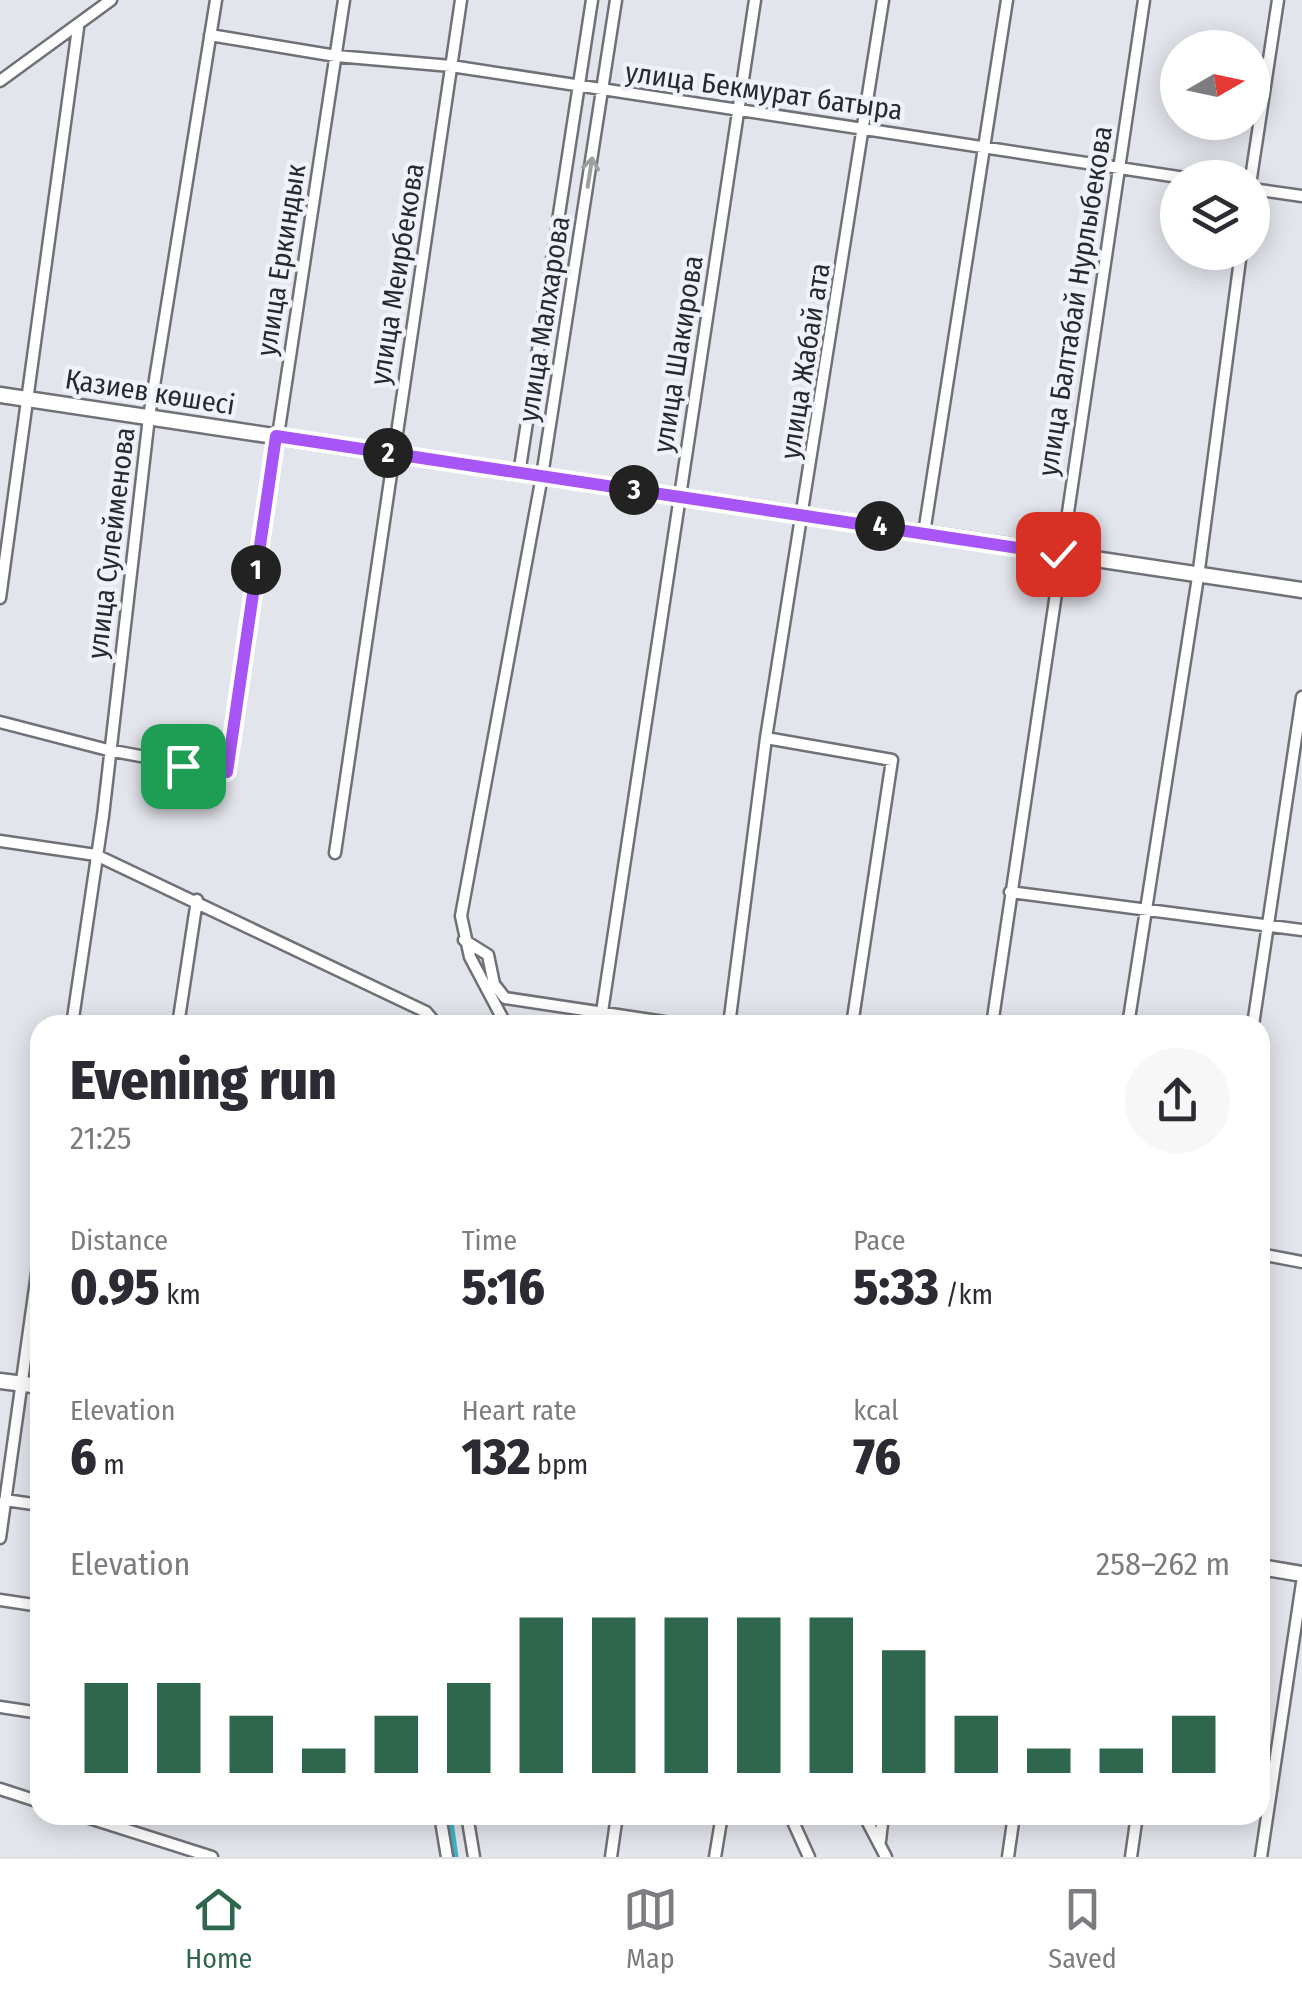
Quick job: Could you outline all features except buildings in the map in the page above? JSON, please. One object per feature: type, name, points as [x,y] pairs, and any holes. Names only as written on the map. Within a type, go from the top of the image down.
[{"type":"street","points":[[0,81],[78,28],[111,0]]},
{"type":"street","name":"улица Сулейменова","points":[[73,1015],[149,418],[216,0]]},
{"type":"street","name":"улица Еркиндык","points":[[0,722],[108,750],[227,772],[344,0]]},
{"type":"street","name":"улица Меирбекова","points":[[335,853],[461,0]]},
{"type":"street","name":"улица Малхарова","points":[[519,474],[592,0]]},
{"type":"street","name":"улица Малхарова","points":[[464,940],[462,904],[542,476],[616,0]]},
{"type":"street","name":"улица Шакирова","points":[[602,1012],[756,0]]},
{"type":"street","name":"улица Жабай ата","points":[[730,1015],[766,738],[883,0]]},
{"type":"street","points":[[924,533],[1007,0]]},
{"type":"street","name":"улица Балтабай Нурлыбекова","points":[[993,1015],[1058,554],[1144,0]]},
{"type":"street","points":[[1254,160],[1278,0]]},
{"type":"street","points":[[0,598],[78,28]]},
{"type":"street","name":"улица Бекмурат батыра","points":[[210,35],[336,56],[452,66],[1160,174]]},
{"type":"street","points":[[1270,191],[1302,196]]},
{"type":"street","points":[[1130,1015],[1198,576],[1239,270]]},
{"type":"street","name":"Қазиев көшесі","points":[[0,395],[1302,590]]},
{"type":"street","points":[[1254,1015],[1302,698]]},
{"type":"street","points":[[766,738],[892,760],[854,1015]]},
{"type":"street","points":[[0,841],[96,855],[197,900],[429,1015]]},
{"type":"street","points":[[1010,892],[1302,930]]},
{"type":"street","points":[[180,1015],[197,900]]},
{"type":"street","points":[[464,940],[488,955],[494,984],[505,998],[621,1015]]},
{"type":"street","points":[[464,940],[501,1015]]},
{"type":"street","points":[[1270,1256],[1302,1262]]},
{"type":"street","points":[[0,1538],[30,1325]]},
{"type":"street","points":[[0,1380],[30,1385]]},
{"type":"street","points":[[5,1500],[30,1504]]},
{"type":"street","points":[[1270,1569],[1302,1574]]},
{"type":"street","points":[[1270,1797],[1302,1582]]},
{"type":"street","points":[[0,1600],[30,1604]]},
{"type":"street","points":[[0,1707],[30,1712]]},
{"type":"street","points":[[0,1790],[30,1799]]},
{"type":"street","points":[[122,1825],[212,1857]]},
{"type":"street","points":[[442,1825],[447,1857]]},
{"type":"street","points":[[469,1825],[474,1857]]},
{"type":"street","points":[[611,1857],[616,1825]]},
{"type":"street","points":[[715,1857],[720,1825]]},
{"type":"street","points":[[795,1825],[809,1857]]},
{"type":"street","points":[[870,1825],[886,1857]]},
{"type":"street","points":[[880,1842],[882,1825]]},
{"type":"street","points":[[1008,1857],[1013,1825]]},
{"type":"street","points":[[1131,1857],[1136,1825]]},
{"type":"street","points":[[1261,1857],[1266,1825]]},
{"type":"waterway","points":[[449,1825],[454,1857]]},
{"type":"route","points":[[183,766],[227,772],[276,436],[1058,554]]}]
